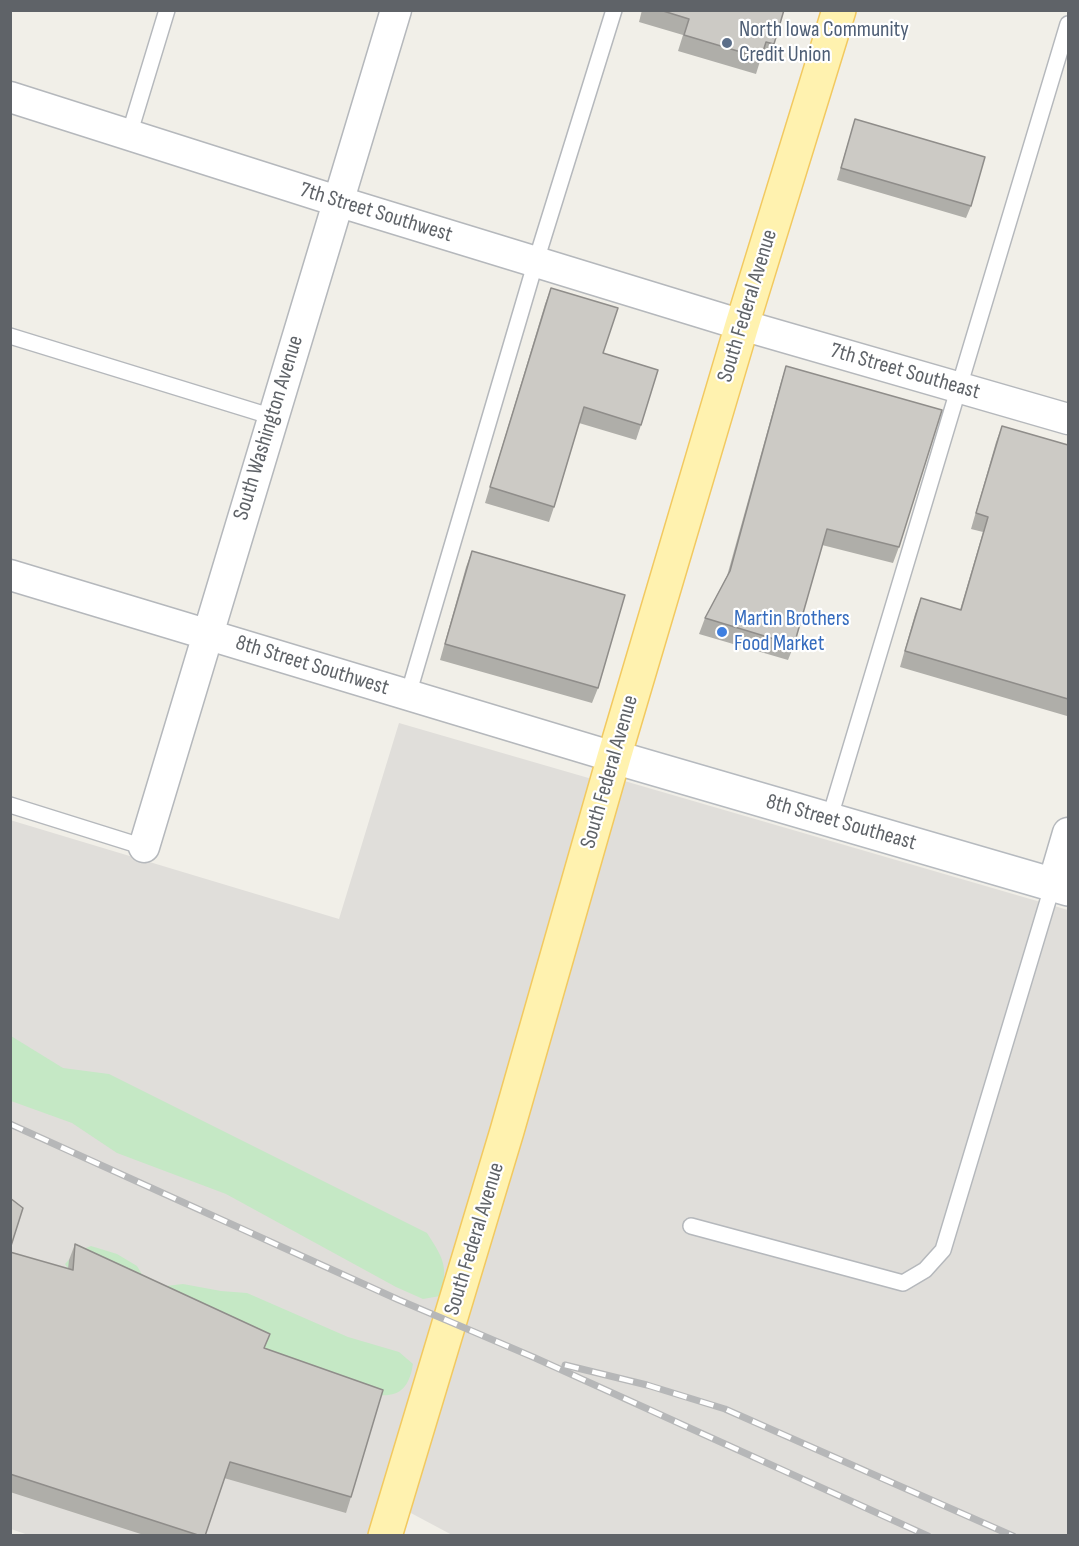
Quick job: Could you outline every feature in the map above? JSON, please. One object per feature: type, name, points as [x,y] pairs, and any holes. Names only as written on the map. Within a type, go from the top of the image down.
[{"type":"main road","name":"South Federal Avenue","points":[[385,1536],[507,1131],[614,757],[742,325],[839,10]]},
{"type":"street","name":"South Washington Avenue","points":[[144,846],[396,10]]},
{"type":"street","name":"7th Street Southwest","points":[[10,97],[337,201],[742,325]]},
{"type":"street","name":"7th Street Southeast","points":[[742,325],[1068,419]]},
{"type":"street","name":"8th Street Southwest","points":[[10,575],[614,757]]},
{"type":"street","name":"8th Street Southeast","points":[[614,757],[1061,887]]},
{"type":"street","points":[[1061,887],[1068,833]]},
{"type":"lane","points":[[129,135],[167,10]]},
{"type":"lane","points":[[408,695],[536,261],[614,10]]},
{"type":"lane","points":[[829,820],[961,388],[1068,24]]},
{"type":"lane","points":[[10,336],[273,417]]},
{"type":"lane","points":[[10,805],[144,846]]},
{"type":"lane","points":[[691,1226],[903,1283],[926,1270],[943,1250],[1061,887]]},
{"type":"shaded area","points":[[399,723],[592,779],[371,1535],[31,1536],[11,1529],[10,820],[339,919]]},
{"type":"shaded area","points":[[621,780],[1068,910],[1068,1535],[454,1536],[409,1512]]},
{"type":"green space","points":[[11,1036],[63,1068],[109,1074],[427,1233],[443,1263],[444,1277],[440,1296],[423,1299],[396,1287],[226,1194],[117,1153],[72,1123],[11,1101]]},
{"type":"green space","points":[[91,1246],[117,1254],[137,1266],[146,1281],[158,1287],[183,1284],[247,1293],[348,1337],[399,1352],[413,1364],[410,1376],[406,1385],[394,1394],[357,1394],[72,1274],[65,1264],[76,1252]]},
{"type":"building","name":"North Iowa Community Credit Union","points":[[660,10],[784,10],[774,44],[766,42],[761,58],[684,35],[689,19]]},
{"type":"building","points":[[855,119],[985,157],[971,206],[841,168]]},
{"type":"building","points":[[551,288],[618,308],[603,353],[658,370],[641,425],[584,407],[554,507],[490,487]]},
{"type":"building","points":[[786,366],[942,410],[899,547],[827,529],[794,645],[705,618],[730,571]]},
{"type":"building","points":[[1002,426],[1068,445],[1068,699],[905,651],[921,598],[961,610],[988,517],[976,513]]},
{"type":"building","points":[[472,551],[625,595],[598,688],[445,644]]},
{"type":"building","points":[[10,1198],[23,1208],[10,1249]]},
{"type":"building","points":[[75,1244],[270,1334],[264,1348],[383,1390],[351,1497],[230,1462],[205,1536],[201,1536],[10,1474],[10,1252],[73,1270]]},
{"type":"railway","points":[[10,1124],[928,1536]]},
{"type":"railway","points":[[565,1365],[647,1385],[725,1409],[1013,1536]]},
{"type":"place","name":"North Iowa Community Credit Union","points":[[727,43]]},
{"type":"place","name":"Martin Brothers Food Market","points":[[722,632]]}]
